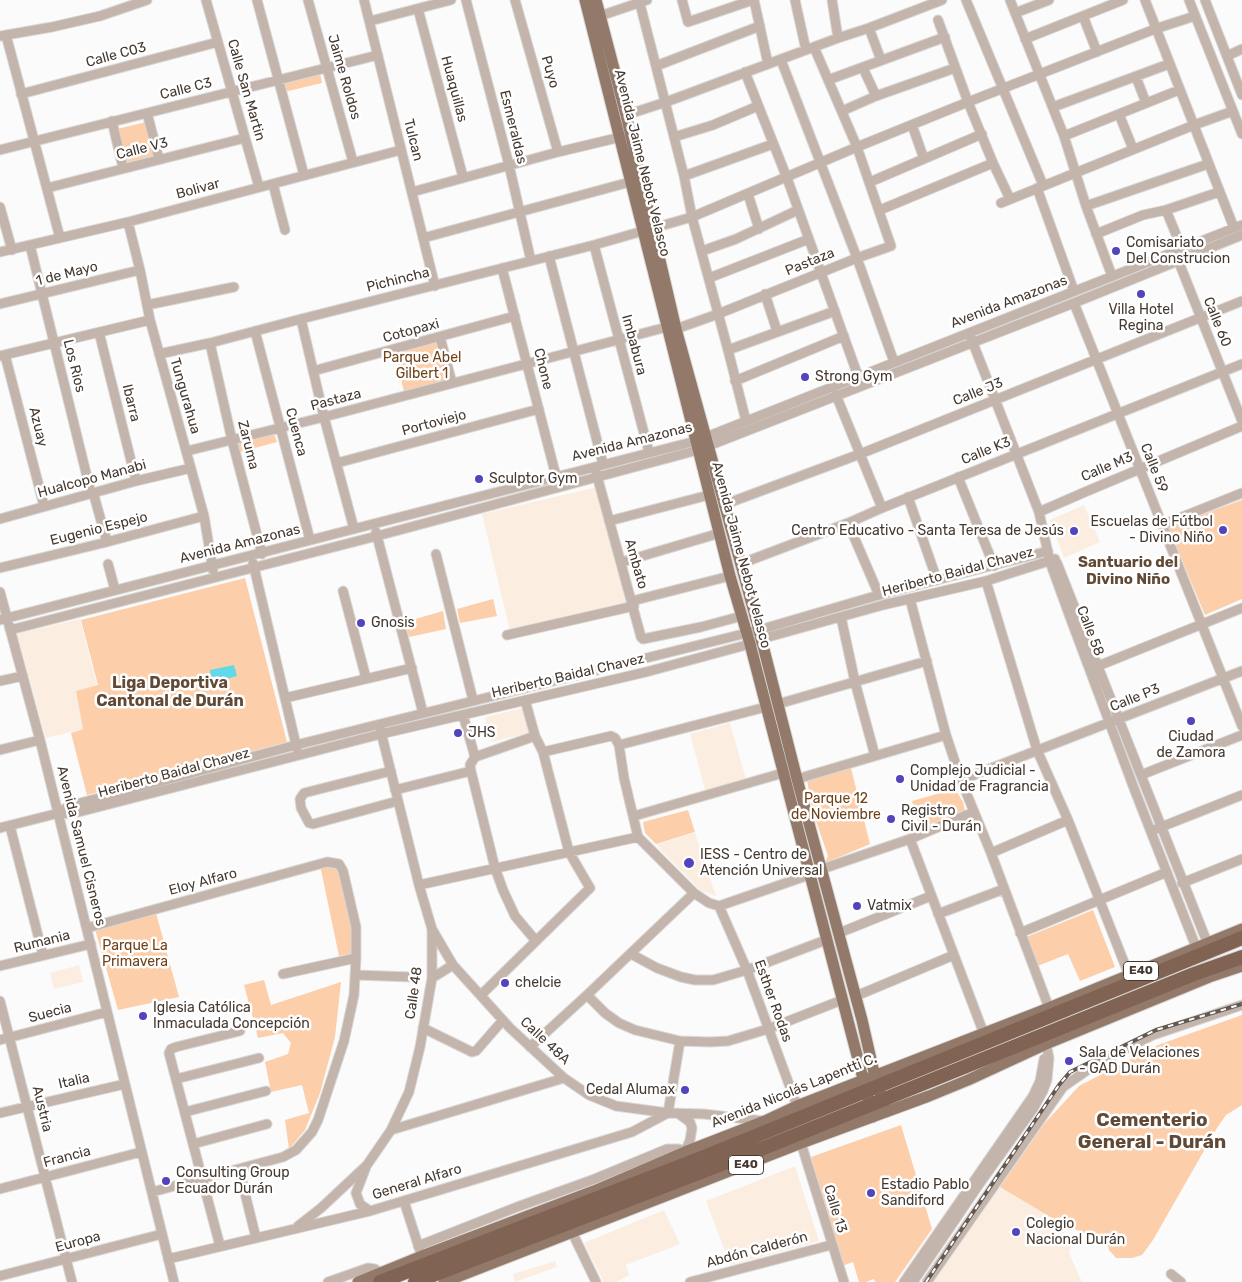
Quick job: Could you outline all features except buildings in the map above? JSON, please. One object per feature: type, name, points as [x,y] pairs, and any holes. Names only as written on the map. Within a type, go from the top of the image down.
[{"type":"highway","name":"Avenida Nicolás Lapentti C.","points":[[380,1277],[420,1269],[766,1147],[874,1096],[1242,938]]},
{"type":"highway","name":"Avenida Nicolás Lapentti C.","points":[[1044,1023],[1194,974],[1242,956]]},
{"type":"highway","name":"Avenida Nicolás Lapentti C.","points":[[420,1269],[570,1204],[874,1096]]},
{"type":"main road","name":"Avenida Jaime Nebot Velasco","points":[[586,0],[621,137],[630,182],[648,231]]},
{"type":"main road","name":"Avenida Jaime Nebot Velasco","points":[[596,0],[626,115],[648,231],[671,328],[702,443],[724,504],[856,996],[874,1096]]},
{"type":"main road","name":"Avenida Jaime Nebot Velasco","points":[[702,443],[709,495],[730,576],[748,638],[842,1000],[874,1096]]},
{"type":"main road","name":"Avenida Nicolás Lapentti C.","points":[[570,1204],[685,1152],[765,1121],[797,1106],[874,1096],[968,1080],[1044,1023],[1129,976],[1202,944],[1242,929]]},
{"type":"main road","name":"Avenida Nicolás Lapentti C.","points":[[444,1282],[801,1144],[874,1096],[984,1034],[1044,1023],[1242,966]]},
{"type":"main road","name":"Avenida Nicolás Lapentti C.","points":[[358,1282],[380,1277]]},
{"type":"street","points":[[60,238],[21,94],[3,36],[100,16],[147,0]]},
{"type":"street","name":"Calle San Martin","points":[[206,0],[259,187]]},
{"type":"street","points":[[257,0],[304,175]]},
{"type":"street","name":"Jaime Roldos","points":[[308,0],[353,162]]},
{"type":"street","name":"Tulcan","points":[[364,0],[435,286]]},
{"type":"street","points":[[370,22],[451,0]]},
{"type":"street","name":"Esmeraldas","points":[[466,0],[509,165],[531,261]]},
{"type":"street","name":"Puyo","points":[[515,0],[558,152]]},
{"type":"street","points":[[682,0],[688,22],[754,0],[768,64]]},
{"type":"street","name":"Pastaza","points":[[187,451],[324,417],[618,339],[671,328],[718,314],[891,246],[857,147],[828,80],[810,48],[795,0]]},
{"type":"street","points":[[834,0],[838,38]]},
{"type":"street","points":[[626,115],[942,0]]},
{"type":"street","points":[[966,0],[1003,89],[1040,187],[1074,291]]},
{"type":"street","points":[[1010,0],[1064,136],[1086,206],[1112,276]]},
{"type":"street","points":[[1015,14],[1049,0]]},
{"type":"street","points":[[1025,39],[1123,0]]},
{"type":"street","points":[[1145,0],[1219,192],[1238,226]]},
{"type":"street","points":[[1189,0],[1242,134]]},
{"type":"street","points":[[1205,0],[1242,95]]},
{"type":"street","points":[[600,16],[642,1],[692,217],[746,422]]},
{"type":"street","name":"Huaquillas","points":[[418,9],[463,178]]},
{"type":"street","points":[[1083,16],[1097,52]]},
{"type":"street","name":"Pichincha","points":[[159,354],[210,344],[648,231],[692,217],[968,102],[1155,29],[1195,16]]},
{"type":"street","points":[[938,20],[1006,201],[1233,111]]},
{"type":"street","points":[[656,66],[760,26]]},
{"type":"street","points":[[869,28],[881,60]]},
{"type":"street","points":[[828,80],[945,37]]},
{"type":"street","name":"Calle C03","points":[[21,94],[218,42]]},
{"type":"street","points":[[1227,56],[1242,49]]},
{"type":"street","name":"Calle C3","points":[[0,150],[378,55]]},
{"type":"street","points":[[781,60],[857,258],[894,362]]},
{"type":"street","points":[[1052,107],[1169,64]]},
{"type":"street","points":[[863,68],[876,96]]},
{"type":"street","points":[[842,111],[876,96],[955,68]]},
{"type":"street","points":[[745,72],[822,273],[858,376]]},
{"type":"street","points":[[1136,77],[1146,103]]},
{"type":"street","points":[[1064,136],[1180,90]]},
{"type":"street","points":[[674,137],[713,125],[758,106]]},
{"type":"street","points":[[147,113],[159,159]]},
{"type":"street","points":[[1119,114],[1134,149]]},
{"type":"street","points":[[112,122],[123,168]]},
{"type":"street","points":[[912,125],[924,159]]},
{"type":"street","points":[[870,182],[982,134]]},
{"type":"street","points":[[412,192],[558,152],[621,137]]},
{"type":"street","name":"Calle V3","points":[[47,188],[245,138]]},
{"type":"street","points":[[684,176],[773,144]]},
{"type":"street","name":"Bolivar","points":[[0,252],[128,222],[401,150]]},
{"type":"street","points":[[880,210],[993,163]]},
{"type":"street","points":[[1086,206],[1208,164]]},
{"type":"street","points":[[423,238],[630,182]]},
{"type":"street","points":[[273,184],[285,230]]},
{"type":"street","points":[[1096,234],[1143,215],[1166,210],[1219,192]]},
{"type":"street","points":[[748,194],[760,229]]},
{"type":"street","points":[[0,207],[12,250]]},
{"type":"street","points":[[702,251],[736,240],[798,210]]},
{"type":"street","points":[[1166,210],[1182,249]]},
{"type":"street","name":"Tungurahua","points":[[128,222],[150,320],[204,516],[215,577]]},
{"type":"street","name":"Avenida Amazonas","points":[[3,620],[212,565],[375,525],[649,452],[702,443],[746,422],[858,376],[1238,226]]},
{"type":"street","name":"Avenida Amazonas","points":[[10,630],[598,477],[702,443],[836,395],[1074,303],[1242,235]]},
{"type":"street","points":[[709,278],[809,239]]},
{"type":"street","name":"Los Rios","points":[[30,245],[92,493],[107,542]]},
{"type":"street","name":"Imbabura","points":[[594,245],[649,452]]},
{"type":"street","name":"Ambato","points":[[549,256],[574,351],[599,466],[598,477],[633,604],[730,576]]},
{"type":"street","name":"Calle 60","points":[[1178,260],[1242,421]]},
{"type":"street","name":"Chone","points":[[502,268],[556,476]]},
{"type":"street","name":"1 de Mayo","points":[[0,304],[140,270]]},
{"type":"street","points":[[147,306],[234,287]]},
{"type":"street","points":[[765,294],[777,331]]},
{"type":"street","name":"Calle J3","points":[[724,504],[860,454],[1242,301]]},
{"type":"street","name":"Calle 59","points":[[1074,303],[1242,726]]},
{"type":"street","points":[[728,350],[835,311]]},
{"type":"street","name":"Cotopaxi","points":[[313,371],[515,316]]},
{"type":"street","points":[[301,319],[324,417],[354,529]]},
{"type":"street","points":[[3,356],[150,320]]},
{"type":"street","name":"Cuenca","points":[[255,331],[310,540]]},
{"type":"street","name":"Ibarra","points":[[98,332],[136,481]]},
{"type":"street","points":[[969,332],[1039,512],[1048,551]]},
{"type":"street","points":[[735,381],[844,336]]},
{"type":"street","points":[[440,337],[452,383]]},
{"type":"street","name":"Zaruma","points":[[210,344],[232,440],[262,554]]},
{"type":"street","name":"Azuay","points":[[3,356],[44,506]]},
{"type":"street","name":"Calle K3","points":[[740,564],[848,523],[908,497],[1242,364]]},
{"type":"street","points":[[836,395],[882,508]]},
{"type":"street","name":"Portoviejo","points":[[337,463],[539,409]]},
{"type":"street","name":"Calle M3","points":[[1039,512],[1242,426]]},
{"type":"street","name":"Hualcopo Manabi","points":[[0,519],[136,481],[191,468]]},
{"type":"street","points":[[958,477],[994,566]]},
{"type":"street","points":[[1162,525],[1242,493]]},
{"type":"street","points":[[609,521],[709,495]]},
{"type":"street","points":[[908,497],[937,580]]},
{"type":"street","name":"Eugenio Espejo","points":[[0,568],[204,516]]},
{"type":"street","points":[[848,523],[879,595]]},
{"type":"street","points":[[375,525],[423,713]]},
{"type":"street","points":[[622,562],[720,534]]},
{"type":"street","name":"Heriberto Baidal Chavez","points":[[0,828],[59,813],[71,814],[297,750],[380,729],[463,715],[646,672],[879,595],[1048,551]]},
{"type":"street","name":"Calle 58","points":[[1048,551],[1098,666],[1134,791],[1168,872],[1202,944]]},
{"type":"street","points":[[436,554],[473,700]]},
{"type":"street","points":[[252,556],[297,750]]},
{"type":"street","name":"Heriberto Baidal Chavez","points":[[760,634],[841,617],[986,581],[1053,561]]},
{"type":"street","name":"Calle 58","points":[[1053,561],[1114,721],[1141,775],[1182,883],[1202,944]]},
{"type":"street","points":[[108,564],[115,590]]},
{"type":"street","points":[[986,581],[1037,750],[1068,820],[1129,976]]},
{"type":"street","points":[[343,591],[366,678]]},
{"type":"street","name":"Avenida Samuel Cisneros","points":[[0,592],[3,620],[10,630],[59,813],[106,1012],[174,1282]]},
{"type":"street","points":[[910,599],[946,735],[961,780],[991,853],[1020,933],[1044,1023],[1049,1058],[1048,1080],[1033,1109],[913,1282]]},
{"type":"street","points":[[507,635],[633,604],[641,637],[647,640],[742,616]]},
{"type":"street","points":[[1098,666],[1202,626],[1242,608]]},
{"type":"street","points":[[841,617],[855,682],[875,756]]},
{"type":"street","name":"Heriberto Baidal Chavez","points":[[380,729],[423,713],[473,700],[748,638]]},
{"type":"street","points":[[778,704],[927,661]]},
{"type":"street","points":[[285,698],[412,668]]},
{"type":"street","name":"Calle P3","points":[[961,780],[1242,671]]},
{"type":"street","points":[[0,681],[23,676]]},
{"type":"street","points":[[481,995],[590,888],[568,852],[543,752],[535,736],[525,700]]},
{"type":"street","points":[[619,745],[766,707]]},
{"type":"street","points":[[463,715],[475,757]]},
{"type":"street","name":"Calle 48","points":[[296,1228],[321,1208],[367,1165],[391,1130],[408,1092],[432,978],[432,929],[380,729]]},
{"type":"street","points":[[797,778],[946,735]]},
{"type":"street","points":[[1141,775],[1242,735]]},
{"type":"street","points":[[535,736],[475,757],[470,764],[503,890],[515,916],[536,941]]},
{"type":"street","points":[[543,752],[611,736],[616,738],[638,837],[694,893],[709,903],[719,906],[810,875]]},
{"type":"street","points":[[0,750],[40,740]]},
{"type":"street","points":[[390,770],[304,794],[300,799],[301,808],[307,821],[313,824],[398,801]]},
{"type":"street","points":[[395,790],[471,771]]},
{"type":"street","points":[[634,816],[783,773]]},
{"type":"street","points":[[1151,831],[1242,795]]},
{"type":"street","points":[[822,869],[910,839],[974,812]]},
{"type":"street","points":[[991,853],[1068,820]]},
{"type":"street","points":[[10,826],[43,955]]},
{"type":"street","points":[[419,884],[638,837]]},
{"type":"street","points":[[910,839],[984,1034]]},
{"type":"street","points":[[1182,883],[1242,859]]},
{"type":"street","name":"Eloy Alfaro","points":[[87,928],[326,862],[339,864],[343,871],[356,927],[356,958]]},
{"type":"street","points":[[1020,933],[1168,872]]},
{"type":"street","points":[[938,914],[1004,888]]},
{"type":"street","points":[[530,1047],[694,893]]},
{"type":"street","points":[[839,933],[931,896]]},
{"type":"street","name":"Esther Rodas","points":[[719,906],[747,970],[797,1106]]},
{"type":"street","name":"Calle 48A","points":[[432,929],[453,965],[504,1020],[564,1078],[589,1094],[616,1106],[668,1113],[704,1114],[765,1121]]},
{"type":"street","points":[[631,954],[657,968],[695,980],[713,980],[747,970],[826,940]]},
{"type":"street","name":"Rumania","points":[[0,966],[91,944]]},
{"type":"street","points":[[856,996],[954,955]]},
{"type":"street","points":[[152,1192],[283,1157],[296,1150],[312,1132],[318,1120],[344,1041],[354,995],[356,958],[283,974]]},
{"type":"street","points":[[432,978],[453,965]]},
{"type":"street","points":[[355,975],[412,977]]},
{"type":"street","points":[[587,995],[618,1023],[635,1030],[680,1042],[728,1041],[768,1029],[842,1000]]},
{"type":"street","name":"Austria","points":[[0,1001],[72,1282]]},
{"type":"street","points":[[927,1282],[1062,1087],[1099,1062],[1153,1035],[1242,1005]]},
{"type":"street","name":"Suecia","points":[[0,1040],[106,1012]]},
{"type":"street","points":[[423,1028],[472,1052],[504,1020]]},
{"type":"street","points":[[904,1282],[1033,1096],[1040,1081],[1044,1023]]},
{"type":"street","points":[[220,1246],[169,1055],[172,1048],[240,1031]]},
{"type":"street","points":[[668,1113],[680,1042]]},
{"type":"street","points":[[176,1079],[259,1058]]},
{"type":"street","points":[[391,1130],[564,1078]]},
{"type":"street","points":[[1048,1080],[1062,1087]]},
{"type":"street","name":"Italia","points":[[0,1113],[124,1084]]},
{"type":"street","points":[[185,1112],[266,1091]]},
{"type":"street","name":"General Alfaro","points":[[168,1259],[370,1211],[632,1132],[668,1113]]},
{"type":"street","points":[[404,1201],[420,1269],[517,1207],[592,1180],[667,1149],[679,1148],[685,1152],[692,1128],[690,1122],[679,1114]]},
{"type":"street","points":[[193,1144],[267,1124]]},
{"type":"street","name":"Calle 13","points":[[801,1144],[844,1282]]},
{"type":"street","name":"Francia","points":[[0,1189],[141,1152]]},
{"type":"street","points":[[367,1165],[356,1193],[360,1204],[370,1211]]},
{"type":"street","points":[[239,1169],[256,1238]]},
{"type":"street","points":[[572,1232],[596,1282]]},
{"type":"street","name":"Europa","points":[[0,1276],[162,1234]]},
{"type":"street","name":"Abdón Calderón","points":[[690,1282],[831,1245]]},
{"type":"street","points":[[328,1282],[368,1268],[376,1270],[380,1277]]},
{"type":"street","points":[[1171,1274],[1181,1282]]},
{"type":"shaded area","points":[[597,487],[628,603],[510,631],[482,514]]},
{"type":"shaded area","name":"Centro Educativo - Santa Teresa de Jesús","points":[[1084,505],[1100,542],[1064,558],[1050,520]]},
{"type":"shaded area","points":[[80,619],[97,685],[76,691],[83,729],[46,738],[17,634]]},
{"type":"shaded area","points":[[523,708],[529,733],[491,742],[485,717]]},
{"type":"shaded area","points":[[730,723],[746,779],[705,790],[690,734]]},
{"type":"shaded area","name":"IESS - Centro de Atención Universal","points":[[695,833],[716,896],[701,891],[657,844]]},
{"type":"shaded area","points":[[79,965],[83,982],[54,989],[50,973]]},
{"type":"shaded area","points":[[795,1166],[819,1241],[730,1265],[706,1201]]},
{"type":"shaded area","name":"Colegio Nacional Durán","points":[[1000,1187],[1057,1221],[1055,1226],[1073,1239],[1069,1253],[1082,1282],[934,1282]]},
{"type":"shaded area","points":[[664,1210],[680,1244],[626,1265],[629,1275],[616,1282],[604,1282],[584,1243]]},
{"type":"shaded area","points":[[555,1261],[557,1267],[515,1282],[513,1274]]},
{"type":"green space","points":[[320,73],[322,83],[284,92],[282,84]]},
{"type":"green space","points":[[146,122],[154,157],[126,163],[117,129]]},
{"type":"green space","name":"Parque Abel Gilbert 1","points":[[438,342],[448,380],[404,392],[395,352]]},
{"type":"green space","points":[[274,434],[277,442],[240,452],[237,444]]},
{"type":"green space","points":[[1242,500],[1242,599],[1205,615],[1168,527]]},
{"type":"green space","name":"Liga Deportiva Cantonal de Durán","points":[[245,578],[287,742],[87,795],[71,733],[83,729],[76,691],[98,685],[81,620]]},
{"type":"green space","points":[[493,599],[497,616],[460,623],[457,609]]},
{"type":"green space","points":[[443,611],[446,629],[409,637],[405,622]]},
{"type":"green space","name":"Parque 12 de Noviembre","points":[[851,768],[870,844],[825,863],[828,856],[814,819],[807,780]]},
{"type":"green space","points":[[955,789],[963,802],[965,811],[920,828],[912,801]]},
{"type":"green space","points":[[688,810],[695,832],[656,844],[645,833],[643,822]]},
{"type":"green space","points":[[339,864],[352,908],[356,953],[339,956],[320,865]]},
{"type":"green space","points":[[1093,910],[1115,967],[1080,981],[1068,954],[1035,967],[1024,938]]},
{"type":"green space","name":"Parque La Primavera","points":[[156,913],[179,997],[118,1010],[95,929]]},
{"type":"green space","points":[[264,980],[271,1005],[341,982],[335,1037],[320,1093],[305,1130],[289,1149],[285,1120],[309,1113],[302,1085],[271,1092],[265,1062],[288,1054],[291,1043],[283,1033],[258,1038],[244,985]]},
{"type":"green space","name":"Cementerio General - Durán","points":[[1242,1015],[1242,1105],[1226,1115],[1217,1128],[1153,1240],[1142,1255],[1132,1258],[1116,1258],[1109,1250],[1106,1238],[1094,1237],[1062,1224],[1000,1187],[1044,1124],[1079,1086],[1158,1045]]},
{"type":"green space","name":"Estadio Pablo Sandiford","points":[[901,1125],[932,1229],[895,1282],[876,1282],[873,1279],[859,1282],[853,1262],[842,1266],[811,1157]]},
{"type":"water","points":[[234,665],[237,676],[212,683],[210,670]]},
{"type":"railway","points":[[926,1282],[1059,1085],[1070,1072],[1156,1030],[1242,1004]]},
{"type":"place","name":"Comisariato Del Construcion","points":[[1116,251]]},
{"type":"place","name":"Villa Hotel Regina","points":[[1141,294]]},
{"type":"place","name":"Strong Gym","points":[[805,377]]},
{"type":"place","name":"Sculptor Gym","points":[[479,479]]},
{"type":"place","name":"Escuelas de Fútbol - Divino Niño","points":[[1223,530]]},
{"type":"place","name":"Centro Educativo - Santa Teresa de Jesús","points":[[1074,531]]},
{"type":"place","name":"Gnosis","points":[[361,623]]},
{"type":"place","name":"Ciudad de Zamora","points":[[1191,721]]},
{"type":"place","name":"JHS","points":[[458,733]]},
{"type":"place","name":"Complejo Judicial - Unidad de Fragrancia","points":[[900,779]]},
{"type":"place","name":"Registro Civil - Durán","points":[[891,819]]},
{"type":"place","name":"IESS - Centro de Atención Universal","points":[[689,863]]},
{"type":"place","name":"Vatmix","points":[[857,906]]},
{"type":"place","name":"chelcie","points":[[505,983]]},
{"type":"place","name":"Iglesia Católica Inmaculada Concepción","points":[[143,1016]]},
{"type":"place","name":"Sala de Velaciones - GAD Durán","points":[[1069,1061]]},
{"type":"place","name":"Cedal Alumax","points":[[685,1090]]},
{"type":"place","name":"Consulting Group Ecuador Durán","points":[[166,1181]]},
{"type":"place","name":"Estadio Pablo Sandiford","points":[[871,1193]]},
{"type":"place","name":"Colegio Nacional Durán","points":[[1016,1232]]},
{"type":"district","name":"Santuario del Divino Niño","points":[[1128,572]]},
{"type":"district","name":"Liga Deportiva Cantonal de Durán","points":[[170,692]]},
{"type":"district","name":"Cementerio General - Durán","points":[[1152,1132]]}]
